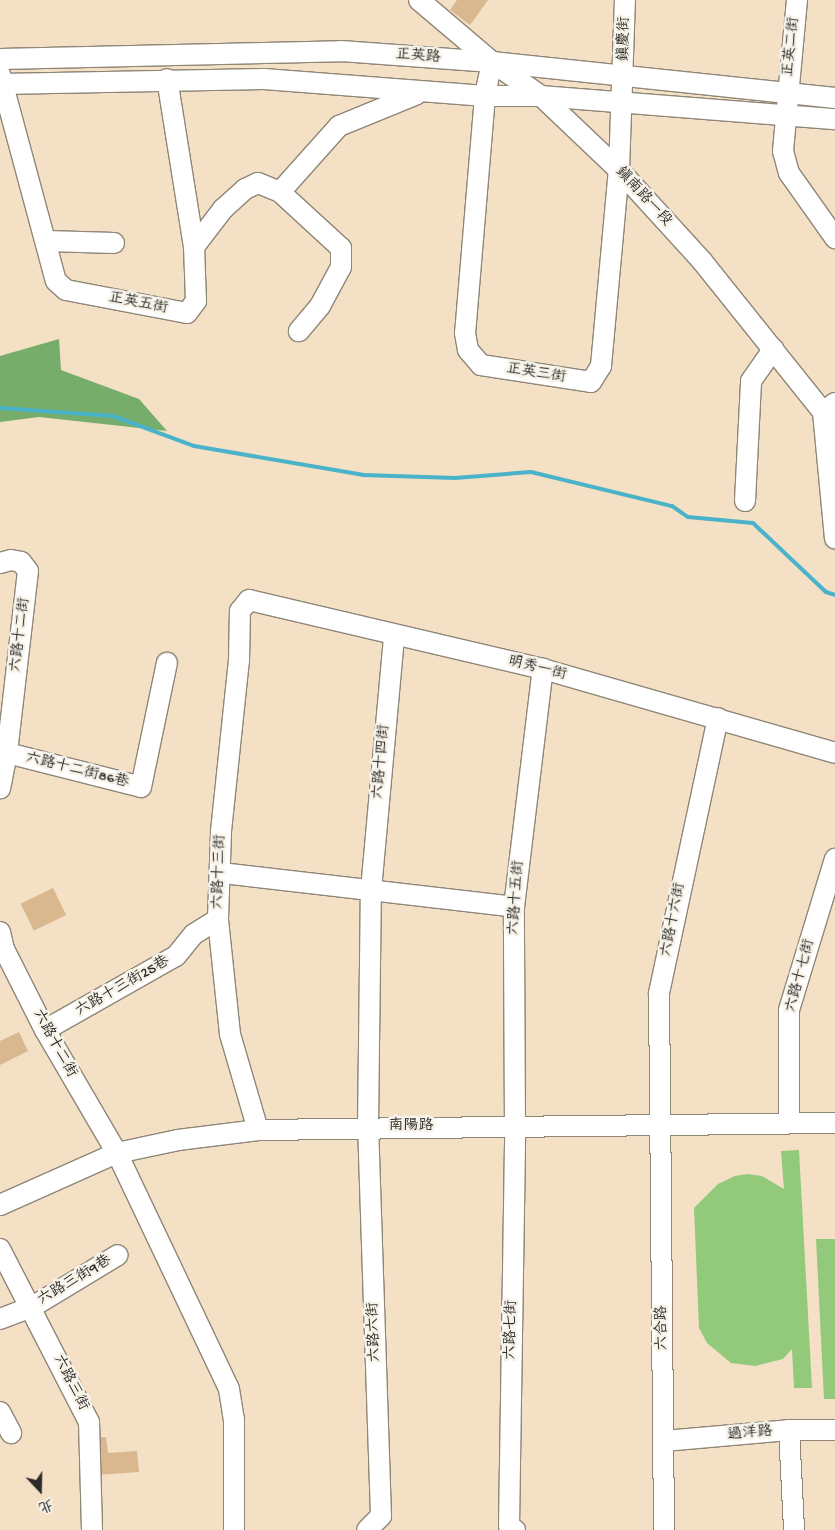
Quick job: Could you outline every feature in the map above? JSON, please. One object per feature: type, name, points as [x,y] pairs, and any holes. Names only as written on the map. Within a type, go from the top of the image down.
[{"type":"street","name":"鎮南路一段","points":[[419,0],[492,62],[542,96],[619,170],[702,261],[772,349],[831,414]]},
{"type":"street","name":"鎮慶街","points":[[624,77],[626,0]]},
{"type":"street","name":"正英二街","points":[[797,0],[783,151],[789,173],[835,238]]},
{"type":"street","name":"正英路","points":[[0,59],[341,51],[492,62],[835,98]]},
{"type":"street","name":"正英三街","points":[[492,62],[485,96],[465,333],[468,350],[481,365],[591,382],[602,366],[619,170],[624,77]]},
{"type":"street","name":"正英五街","points":[[1,81],[47,241],[56,281],[66,290],[187,313],[196,301],[194,247],[166,79]]},
{"type":"street","points":[[1,81],[264,79],[485,96]]},
{"type":"street","points":[[280,192],[338,126],[412,95],[542,96],[835,119]]},
{"type":"street","points":[[194,247],[222,209],[245,189],[258,183],[280,192],[341,248],[341,267],[320,306],[299,332]]},
{"type":"street","points":[[47,241],[114,243]]},
{"type":"street","points":[[745,501],[751,382],[772,349]]},
{"type":"street","points":[[831,414],[835,538]]},
{"type":"street","name":"六路十二街","points":[[0,563],[11,560],[22,562],[28,571],[6,697],[7,753],[0,788]]},
{"type":"street","name":"明秀一街","points":[[240,611],[249,600],[543,669],[835,753]]},
{"type":"street","name":"六路十三街","points":[[240,611],[239,661],[220,832],[222,873],[218,918],[230,1034],[258,1130]]},
{"type":"street","name":"六路十四街","points":[[368,1127],[371,890],[394,635]]},
{"type":"street","name":"六路十二街86巷","points":[[7,753],[141,787],[167,663]]},
{"type":"street","name":"六路十五街","points":[[515,1128],[514,907],[543,669]]},
{"type":"street","name":"六路十六街","points":[[661,1126],[660,992],[718,718]]},
{"type":"street","name":"六路十七街","points":[[789,1123],[789,1010],[830,891],[835,859]]},
{"type":"street","points":[[222,873],[514,907]]},
{"type":"street","name":"六路十三街25巷","points":[[45,1030],[176,956],[194,934],[218,918]]},
{"type":"street","name":"六路十二街","points":[[0,932],[4,949],[45,1030],[117,1153]]},
{"type":"street","name":"南陽路","points":[[0,1205],[117,1153],[178,1140],[258,1130],[368,1127],[515,1128],[835,1123]]},
{"type":"street","name":"六合路","points":[[661,1126],[664,1530]]},
{"type":"street","name":"六路六街","points":[[366,1530],[381,1516],[368,1127]]},
{"type":"street","name":"六路七街","points":[[515,1128],[509,1526],[515,1530]]},
{"type":"street","points":[[117,1153],[229,1388],[234,1419],[234,1530]]},
{"type":"street","name":"六路三街","points":[[0,1249],[32,1307],[89,1422],[92,1530]]},
{"type":"street","name":"六路三街9巷","points":[[0,1319],[32,1307],[118,1255]]},
{"type":"street","points":[[0,1412],[11,1433]]},
{"type":"street","points":[[789,1430],[794,1530]]},
{"type":"street","name":"過洋路","points":[[664,1441],[789,1430],[835,1430]]},
{"type":"green space","points":[[59,339],[61,370],[139,399],[167,431],[39,417],[0,422],[0,356]]},
{"type":"green space","points":[[799,1150],[812,1388],[794,1388],[792,1349],[783,1359],[755,1366],[731,1363],[707,1343],[699,1328],[694,1208],[718,1184],[735,1176],[747,1174],[762,1176],[784,1189],[781,1151]]},
{"type":"green space","points":[[816,1239],[835,1239],[835,1399],[824,1399]]},
{"type":"building","points":[[457,0],[488,0],[470,25],[450,10]]},
{"type":"building","points":[[53,888],[66,915],[34,931],[21,904]]},
{"type":"building","points":[[19,1032],[28,1051],[0,1065],[0,1041]]},
{"type":"building","points":[[106,1437],[108,1453],[137,1451],[139,1472],[96,1475],[93,1438]]},
{"type":"waterway","points":[[0,408],[113,416],[194,446],[363,475],[455,478],[531,472],[672,506],[688,517],[753,523],[826,592],[835,595]]}]
